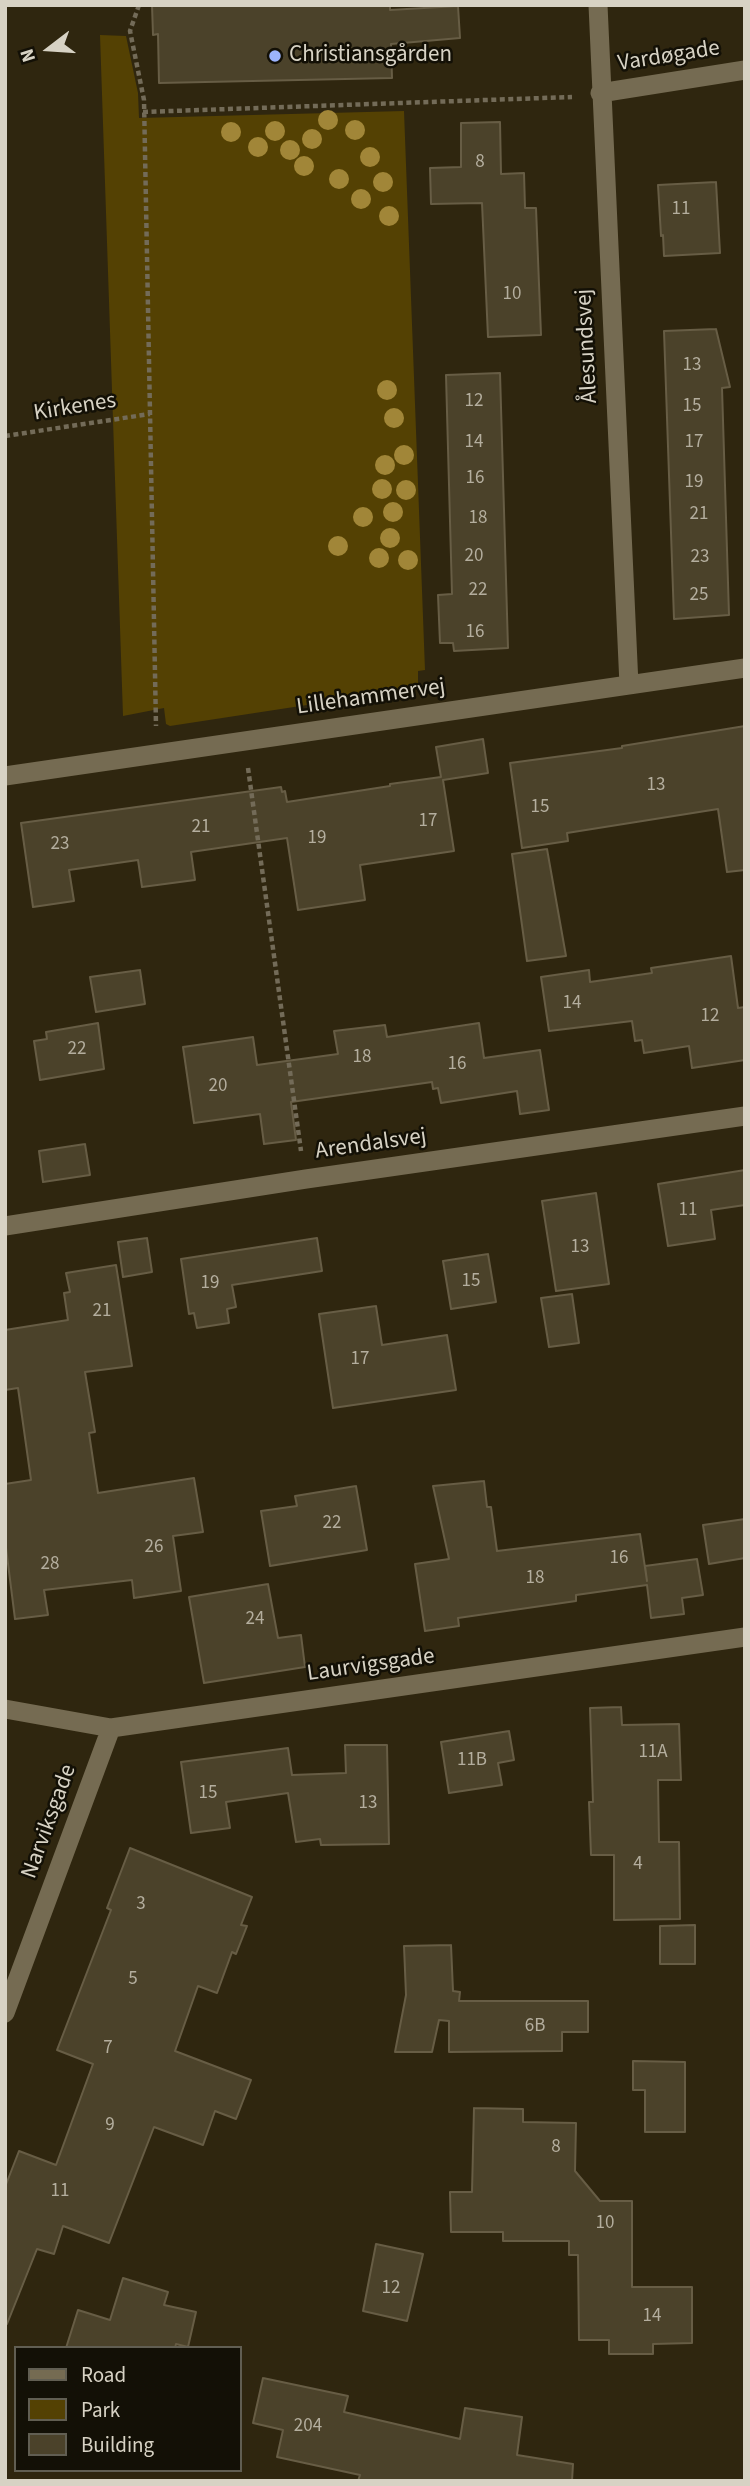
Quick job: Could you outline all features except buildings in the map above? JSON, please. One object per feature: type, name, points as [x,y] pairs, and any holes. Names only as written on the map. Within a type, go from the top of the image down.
[{"type":"street","name":"Ålesundsvej","points":[[598,5],[629,685]]},
{"type":"street","name":"Vardøgade","points":[[600,93],[745,70]]},
{"type":"street","name":"Lillehammervej","points":[[5,776],[745,668]]},
{"type":"street","name":"Arendalsvej","points":[[5,1226],[306,1179],[745,1116]]},
{"type":"street","name":"Laurvigsgade","points":[[5,1709],[111,1728],[745,1637]]},
{"type":"street","name":"Narviksgade","points":[[5,2013],[111,1728]]},
{"type":"path","points":[[139,5],[130,31],[144,100],[156,754]]},
{"type":"path","points":[[143,112],[578,97],[600,93]]},
{"type":"path","name":"Kirkenes","points":[[5,436],[150,414]]},
{"type":"path","points":[[246,741],[269,927],[275,953],[306,1179]]},
{"type":"green space","points":[[100,35],[126,36],[138,93],[139,118],[404,111],[425,670],[418,671],[418,688],[170,726],[166,724],[164,708],[123,716]]},
{"type":"place","name":"Christiansgården","points":[[275,56]]}]
